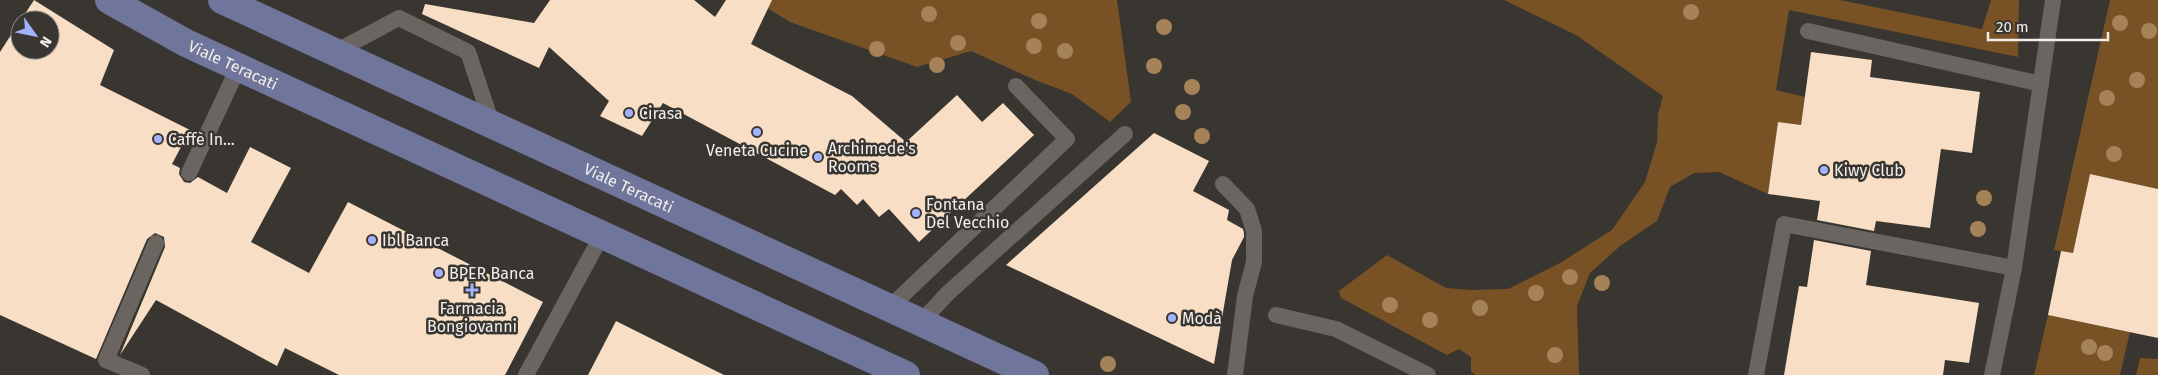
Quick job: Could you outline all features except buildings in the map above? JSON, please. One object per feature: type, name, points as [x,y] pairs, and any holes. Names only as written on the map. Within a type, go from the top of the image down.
[{"type":"main road","name":"Viale Teracati","points":[[108,0],[186,43],[240,66],[906,375]]},
{"type":"main road","name":"Viale Teracati","points":[[222,0],[1035,375]]},
{"type":"lane","points":[[1992,375],[2014,268],[2053,0]]},
{"type":"lane","points":[[335,52],[399,18],[468,52],[492,124]]},
{"type":"lane","points":[[1808,31],[2041,84]]},
{"type":"lane","points":[[189,173],[240,66]]},
{"type":"lane","points":[[889,308],[1067,139],[1016,86]]},
{"type":"lane","points":[[921,322],[948,293],[1125,134]]},
{"type":"lane","points":[[1223,184],[1246,209],[1254,232],[1254,262],[1245,296],[1235,375]]},
{"type":"lane","points":[[1756,375],[1784,224],[2014,268]]},
{"type":"lane","points":[[526,375],[602,235]]},
{"type":"lane","points":[[142,375],[106,360],[156,243]]},
{"type":"lane","points":[[1276,315],[1336,329],[1428,375]]},
{"type":"shaded area","points":[[755,0],[1117,0],[1131,102],[1110,122],[1072,94],[1035,80],[971,51],[917,67],[790,22]]},
{"type":"shaded area","points":[[1504,0],[1840,0],[1982,29],[1991,0],[2019,0],[2018,57],[1789,10],[1776,90],[1805,97],[1801,125],[1778,122],[1768,194],[1719,172],[1694,173],[1670,187],[1657,221],[1620,246],[1590,273],[1577,306],[1579,375],[1475,375],[1471,371],[1471,357],[1459,349],[1447,355],[1341,298],[1339,291],[1387,255],[1446,288],[1471,290],[1508,289],[1560,263],[1612,230],[1645,182],[1657,142],[1658,114],[1663,96],[1576,35]]},
{"type":"shaded area","points":[[2110,0],[2158,0],[2158,189],[2090,174],[2073,253],[2054,250]]},
{"type":"shaded area","points":[[2048,315],[2130,332],[2120,375],[2034,375]]},
{"type":"shaded area","points":[[2140,358],[2158,359],[2158,375],[2136,375]]},
{"type":"place","name":"Cirasa","points":[[629,113]]},
{"type":"place","name":"Veneta Cucine","points":[[757,132]]},
{"type":"place","name":"Caffè In...","points":[[158,139]]},
{"type":"place","name":"Archimede's Rooms","points":[[818,157]]},
{"type":"place","name":"Kiwy Club","points":[[1824,170]]},
{"type":"place","name":"Fontana Del Vecchio","points":[[916,213]]},
{"type":"place","name":"Ibl Banca","points":[[372,240]]},
{"type":"place","name":"BPER Banca","points":[[439,273]]},
{"type":"place","name":"Farmacia Bongiovanni","points":[[472,290]]},
{"type":"place","name":"Modà","points":[[1172,318]]}]
